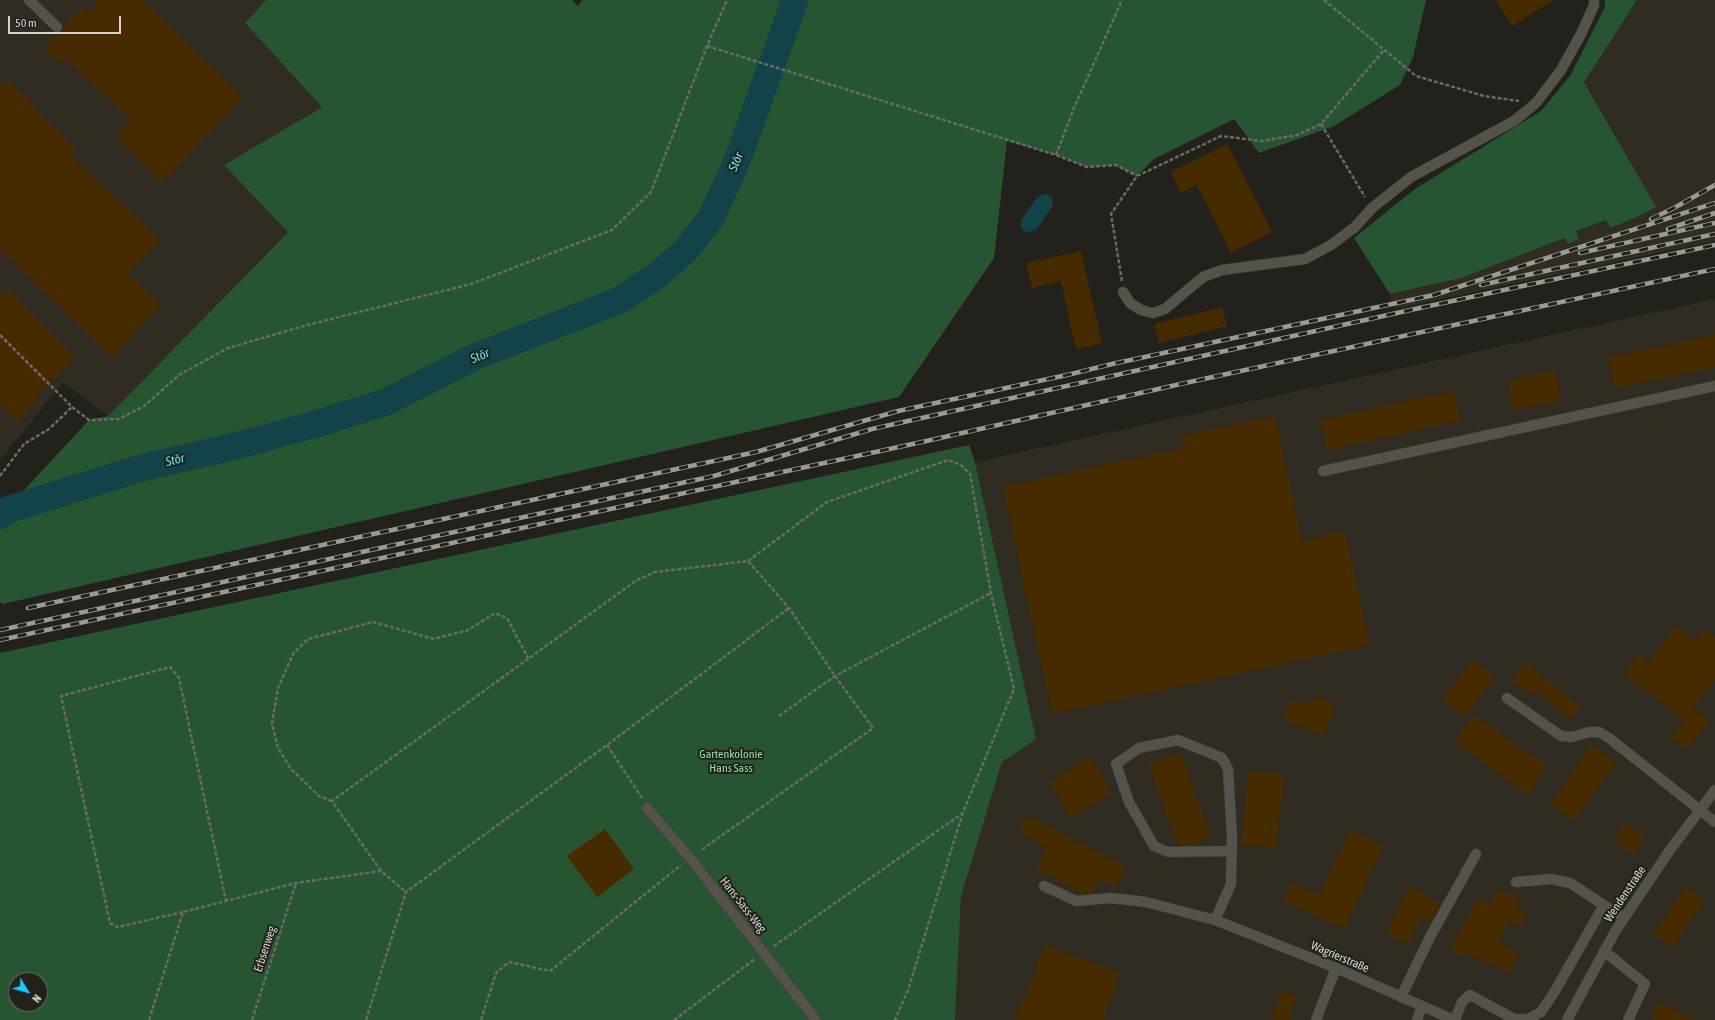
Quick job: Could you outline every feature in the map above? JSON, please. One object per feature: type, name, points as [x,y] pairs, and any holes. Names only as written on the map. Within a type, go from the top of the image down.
[{"type":"street","points":[[29,0],[57,27]]},
{"type":"street","points":[[1123,292],[1130,303],[1141,310],[1153,312],[1165,309],[1203,277],[1222,270],[1305,259],[1331,245],[1355,227],[1372,208],[1411,177],[1514,121],[1536,103],[1561,70],[1582,34],[1594,5],[1594,0]]},
{"type":"street","points":[[1323,471],[1715,386]]},
{"type":"street","points":[[1507,698],[1561,736],[1572,737],[1589,732],[1599,732],[1609,738],[1715,822]]},
{"type":"street","points":[[1215,920],[1232,884],[1232,851],[1228,769],[1222,758],[1178,740],[1139,748],[1116,764],[1129,802],[1154,846],[1168,852],[1232,851]]},
{"type":"street","name":"Wendenstraße","points":[[1567,1020],[1604,951],[1624,918],[1699,810],[1715,790]]},
{"type":"street","name":"Hans-Sass-Weg","points":[[647,808],[690,858],[816,1020]]},
{"type":"street","points":[[1401,997],[1430,937],[1476,854]]},
{"type":"street","points":[[1516,882],[1551,879],[1570,883],[1624,918]]},
{"type":"street","name":"Wagrierstraße","points":[[1044,886],[1076,901],[1111,898],[1146,902],[1215,920],[1336,968],[1455,1020]]},
{"type":"street","points":[[1455,1020],[1462,1002],[1470,995],[1514,1019],[1528,1020],[1542,1012],[1604,905]]},
{"type":"street","points":[[1604,951],[1644,984],[1628,1020]]},
{"type":"street","points":[[1316,1020],[1336,968]]},
{"type":"street","points":[[1417,1020],[1422,1006]]},
{"type":"path","points":[[0,335],[72,408],[89,420],[119,419],[144,406],[179,375],[228,348],[311,324],[471,284],[612,230],[651,192],[707,46],[727,0]]},
{"type":"path","points":[[1056,155],[1074,108],[1122,0]]},
{"type":"path","points":[[1324,0],[1416,76],[1484,96],[1511,101],[1536,103]]},
{"type":"path","points":[[707,46],[1056,155],[1087,167],[1116,165],[1137,176]]},
{"type":"path","points":[[1123,292],[1111,214],[1137,176],[1221,136],[1261,141],[1297,135],[1321,124],[1384,50]]},
{"type":"path","points":[[1321,124],[1372,208]]},
{"type":"path","points":[[0,476],[24,444],[49,429],[72,408]]},
{"type":"path","points":[[332,802],[637,580],[655,572],[748,561],[827,502],[948,460],[961,465],[970,474],[991,593],[1014,689],[963,812],[908,990],[895,1020]]},
{"type":"path","points":[[481,1020],[496,973],[509,962],[550,971],[690,858],[873,728],[835,676],[789,608],[748,561]]},
{"type":"path","points":[[779,716],[835,676],[991,593]]},
{"type":"path","points":[[366,1020],[406,892],[608,745],[789,608]]},
{"type":"path","points":[[406,892],[381,871],[332,802],[319,796],[291,769],[278,748],[272,723],[278,688],[293,654],[308,639],[373,622],[434,639],[468,630],[495,613],[507,618],[528,658]]},
{"type":"path","points":[[226,901],[179,678],[170,667],[61,696],[110,923],[118,927],[183,912],[226,901],[296,883],[381,871]]},
{"type":"path","points":[[608,745],[640,793],[647,808]]},
{"type":"path","points":[[674,1020],[764,952],[963,812]]},
{"type":"path","name":"Erbsenweg","points":[[252,1020],[296,883]]},
{"type":"path","points":[[149,1020],[183,912]]},
{"type":"shaded area","points":[[0,0],[266,0],[245,23],[322,107],[224,165],[288,231],[108,416],[63,382],[0,460]]},
{"type":"shaded area","points":[[1637,0],[1715,0],[1715,241],[1395,309],[1390,294],[1461,278],[1565,238],[1568,243],[1579,239],[1576,231],[1606,220],[1610,228],[1635,218],[1655,207],[1584,81]]},
{"type":"shaded area","points":[[1715,299],[1715,1020],[955,1020],[961,896],[1002,762],[1036,739],[975,462]]},
{"type":"green space","points":[[266,0],[572,0],[578,6],[582,0],[1426,0],[1413,57],[1400,85],[1334,126],[1259,153],[1234,119],[1154,159],[1137,176],[1116,165],[1087,167],[1056,155],[1007,141],[994,258],[899,397],[3,604],[0,602],[0,516],[89,420],[108,416],[288,232],[224,165],[322,107],[245,23]]},
{"type":"green space","points":[[1605,0],[1637,0],[1584,82],[1656,207],[1635,218],[1610,228],[1606,220],[1576,231],[1579,239],[1568,244],[1565,238],[1461,278],[1390,294],[1354,238],[1415,189],[1541,111],[1570,76],[1605,7]]},
{"type":"green space","name":"Gartenkolonie Hans Sass","points":[[969,445],[975,462],[1036,739],[1002,762],[961,896],[955,1020],[0,1020],[0,653]]},
{"type":"water","points":[[1044,194],[1050,195],[1053,200],[1052,207],[1036,230],[1030,232],[1023,231],[1020,226],[1022,219],[1037,197]]},
{"type":"building","points":[[99,0],[141,0],[243,97],[162,182],[116,137],[131,120],[64,57],[59,63],[43,49],[57,33],[62,31],[63,27],[81,8],[87,14]]},
{"type":"building","points":[[1496,0],[1554,0],[1512,26]]},
{"type":"building","points":[[8,80],[76,149],[70,155],[160,241],[127,274],[161,306],[112,357],[0,249],[0,88]]},
{"type":"building","points":[[1227,144],[1272,232],[1231,253],[1197,185],[1181,193],[1171,172]]},
{"type":"building","points":[[1081,251],[1102,343],[1076,349],[1061,281],[1032,288],[1026,263]]},
{"type":"building","points":[[8,290],[75,357],[42,390],[43,391],[18,422],[0,404],[0,297]]},
{"type":"building","points":[[1222,307],[1227,326],[1159,343],[1154,324]]},
{"type":"building","points":[[1715,335],[1715,367],[1615,388],[1608,358]]},
{"type":"building","points":[[1555,370],[1561,400],[1514,411],[1508,381]]},
{"type":"building","points":[[1454,391],[1460,421],[1327,450],[1321,420]]},
{"type":"building","points":[[1275,416],[1302,541],[1345,531],[1370,645],[1052,714],[1003,487],[1184,448],[1181,436]]},
{"type":"building","points":[[1677,626],[1695,641],[1705,629],[1715,637],[1715,680],[1693,708],[1710,721],[1687,750],[1671,738],[1684,720],[1624,674],[1638,655],[1648,663]]},
{"type":"building","points":[[1472,660],[1495,676],[1465,717],[1443,700]]},
{"type":"building","points":[[1525,662],[1580,707],[1571,719],[1535,689],[1530,694],[1512,679]]},
{"type":"building","points":[[1315,696],[1336,704],[1324,736],[1283,720],[1292,699],[1310,706]]},
{"type":"building","points":[[1474,715],[1547,766],[1528,794],[1455,742]]},
{"type":"building","points":[[1592,745],[1616,762],[1573,821],[1550,804]]},
{"type":"building","points":[[1181,753],[1211,837],[1189,845],[1178,845],[1148,764]]},
{"type":"building","points":[[1090,757],[1112,792],[1071,818],[1049,783]]},
{"type":"building","points":[[1249,771],[1284,775],[1276,848],[1241,844]]},
{"type":"building","points":[[1027,816],[1126,867],[1116,887],[1100,879],[1092,893],[1084,894],[1036,869],[1047,847],[1019,833]]},
{"type":"building","points":[[1626,823],[1645,837],[1633,854],[1614,839]]},
{"type":"building","points":[[605,829],[634,869],[597,897],[567,856]]},
{"type":"building","points":[[1350,830],[1383,845],[1345,929],[1284,901],[1293,883],[1320,895]]},
{"type":"building","points":[[1409,887],[1441,903],[1431,921],[1422,917],[1408,944],[1386,933]]},
{"type":"building","points":[[1686,887],[1705,900],[1672,947],[1653,934]]},
{"type":"building","points":[[1499,889],[1520,900],[1516,907],[1528,913],[1520,928],[1510,922],[1498,942],[1519,954],[1509,973],[1488,961],[1487,964],[1466,952],[1464,957],[1450,949],[1478,899],[1490,906]]},
{"type":"building","points":[[1045,945],[1120,973],[1103,1020],[1014,1020],[1024,996],[1026,996]]},
{"type":"building","points":[[1283,990],[1297,996],[1288,1020],[1271,1020]]},
{"type":"building","points":[[1660,1002],[1697,1020],[1651,1020]]},
{"type":"waterway","name":"Stör","points":[[0,516],[7,510],[138,469],[247,443],[316,424],[386,402],[472,358],[620,300],[659,274],[686,250],[711,218],[737,161],[795,0]]},
{"type":"railway","points":[[1651,219],[1715,185]]},
{"type":"railway","points":[[1063,376],[1112,364],[1434,295],[1715,203]]},
{"type":"railway","points":[[1668,229],[1715,213]]},
{"type":"railway","points":[[1580,253],[1715,223]]},
{"type":"railway","points":[[1481,285],[1715,234]]},
{"type":"railway","points":[[0,630],[714,476],[872,429],[1415,309],[1715,245]]},
{"type":"railway","points":[[0,640],[922,442],[1185,383],[1715,269]]},
{"type":"railway","points":[[28,608],[756,452],[898,411],[1067,375]]}]
